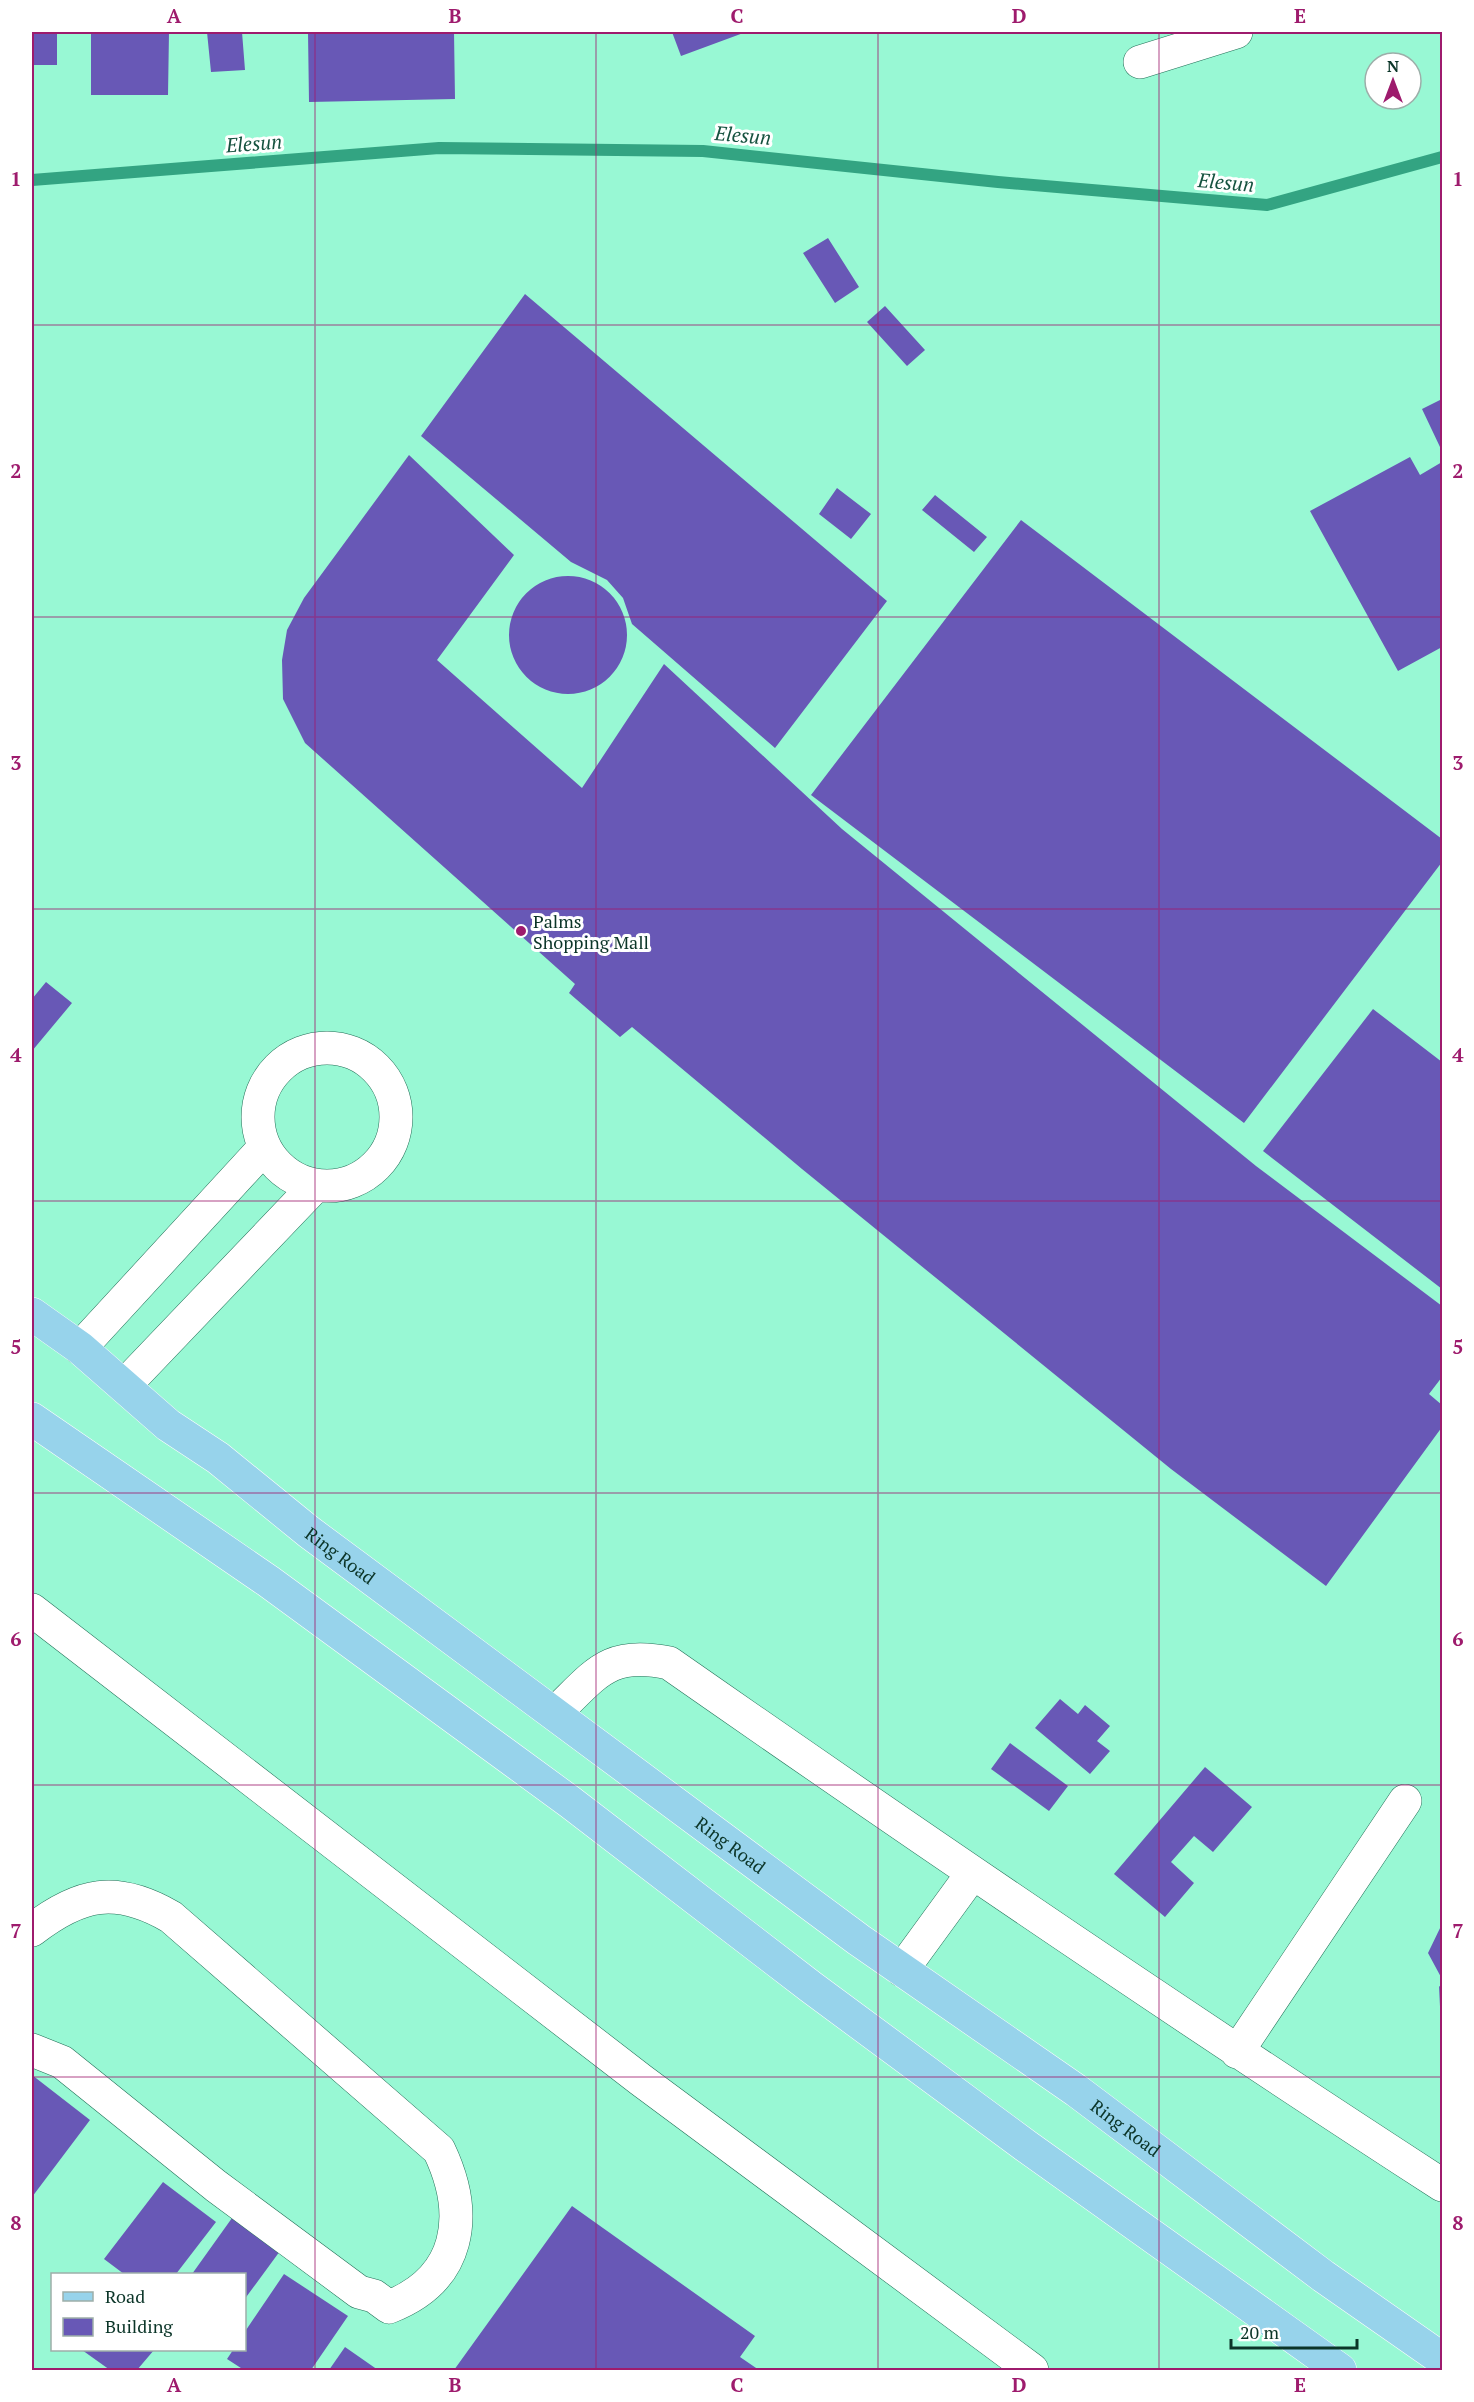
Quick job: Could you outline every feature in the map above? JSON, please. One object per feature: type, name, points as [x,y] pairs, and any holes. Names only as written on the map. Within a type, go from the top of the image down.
[{"type":"main road","name":"Ring Road","points":[[32,1314],[80,1348],[168,1425],[218,1458],[309,1532],[902,1970],[1077,2091],[1323,2276],[1443,2359]]},
{"type":"main road","points":[[32,1419],[287,1595],[570,1802],[811,1987],[1026,2146],[1340,2370]]},
{"type":"street","points":[[1140,62],[1236,32]]},
{"type":"street","points":[[332,1047],[361,1055],[384,1075],[396,1102],[396,1131],[384,1158],[362,1178],[339,1186],[315,1186],[294,1179],[277,1166],[264,1148],[257,1120],[261,1092],[278,1068],[303,1051],[332,1047]]},
{"type":"street","points":[[80,1348],[264,1148]]},
{"type":"street","points":[[124,1386],[315,1186]]},
{"type":"street","points":[[32,1610],[641,2080],[1032,2370]]},
{"type":"street","points":[[555,1713],[605,1666],[621,1660],[650,1659],[669,1663],[972,1874],[1237,2052],[1443,2185]]},
{"type":"street","points":[[1237,2052],[1405,1801]]},
{"type":"street","points":[[902,1970],[972,1874]]},
{"type":"street","points":[[32,1930],[68,1906],[96,1896],[116,1896],[136,1900],[171,1917],[439,2150],[449,2171],[456,2203],[456,2230],[450,2251],[428,2285],[411,2298],[389,2307],[374,2296],[359,2292],[216,2186],[62,2062],[32,2050]]},
{"type":"building","points":[[32,32],[57,32],[57,65],[32,65]]},
{"type":"building","points":[[91,32],[169,32],[168,95],[91,95]]},
{"type":"building","points":[[207,32],[242,32],[245,70],[211,72]]},
{"type":"building","points":[[308,32],[454,32],[455,99],[309,102]]},
{"type":"building","points":[[672,32],[746,32],[681,56]]},
{"type":"building","points":[[828,238],[859,287],[835,303],[803,253]]},
{"type":"building","points":[[525,294],[887,601],[775,748],[632,624],[623,598],[607,580],[571,562],[421,436]]},
{"type":"building","points":[[885,306],[925,350],[907,366],[867,322]]},
{"type":"building","points":[[1442,399],[1442,446],[1440,447],[1422,409]]},
{"type":"building","points":[[409,455],[514,555],[437,660],[582,788],[664,664],[842,829],[1256,1166],[1442,1306],[1442,1377],[1429,1394],[1442,1405],[1442,1427],[1326,1586],[1171,1469],[802,1169],[632,1027],[620,1037],[569,993],[575,984],[305,743],[283,699],[282,660],[287,630],[304,598]]},
{"type":"building","points":[[1410,457],[1420,475],[1442,462],[1442,647],[1398,671],[1310,511]]},
{"type":"building","points":[[837,488],[871,514],[851,539],[819,514]]},
{"type":"building","points":[[935,495],[987,537],[974,552],[922,510]]},
{"type":"building","points":[[1021,520],[1442,839],[1442,862],[1244,1123],[811,795]]},
{"type":"building","points":[[568,576],[591,581],[610,593],[622,612],[627,635],[622,658],[610,677],[591,689],[568,694],[545,689],[526,677],[514,658],[509,635],[514,612],[526,593],[545,581]]},
{"type":"building","points":[[46,982],[72,1003],[32,1051],[32,999]]},
{"type":"building","points":[[1373,1009],[1442,1062],[1442,1289],[1263,1151]]},
{"type":"building","points":[[1060,1699],[1078,1714],[1085,1705],[1110,1726],[1097,1741],[1110,1751],[1090,1774],[1035,1728]]},
{"type":"building","points":[[1010,1743],[1068,1786],[1049,1811],[991,1769]]},
{"type":"building","points":[[1205,1767],[1252,1807],[1213,1852],[1194,1836],[1171,1862],[1194,1883],[1165,1917],[1114,1874]]},
{"type":"building","points":[[1442,1924],[1442,1979],[1428,1953]]},
{"type":"building","points":[[1439,1986],[1442,1988],[1442,2027],[1441,2027]]},
{"type":"building","points":[[32,2075],[90,2120],[32,2197]]},
{"type":"building","points":[[163,2182],[216,2222],[177,2273],[123,2273],[104,2259]]},
{"type":"building","points":[[572,2206],[755,2336],[740,2357],[759,2370],[454,2370]]},
{"type":"building","points":[[232,2218],[280,2251],[246,2297],[246,2273],[193,2273]]},
{"type":"building","points":[[284,2274],[348,2316],[311,2370],[244,2370],[227,2359],[232,2351],[246,2351],[246,2330]]},
{"type":"building","points":[[345,2347],[378,2370],[329,2370]]},
{"type":"building","points":[[83,2351],[153,2351],[137,2370],[110,2370]]},
{"type":"waterway","name":"Elesun","points":[[32,180],[439,148],[703,151],[998,182],[1267,205],[1442,157]]},
{"type":"place","name":"Palms Shopping Mall","points":[[521,931]]}]
